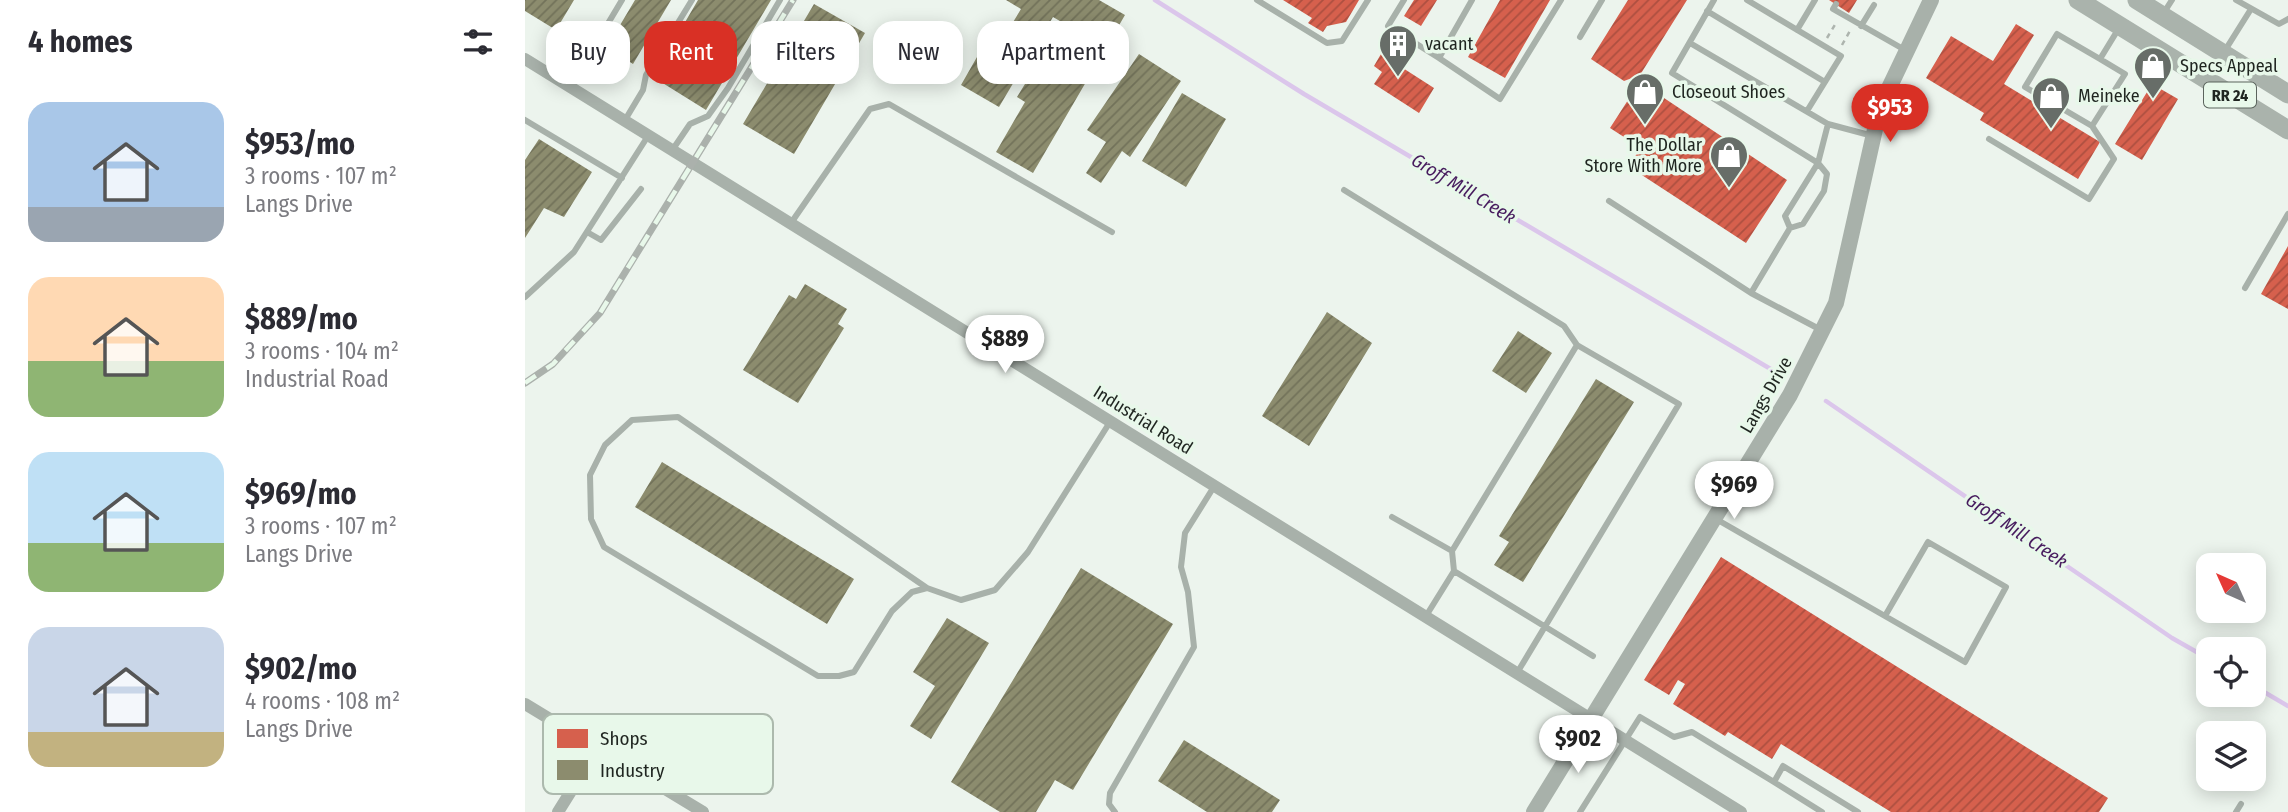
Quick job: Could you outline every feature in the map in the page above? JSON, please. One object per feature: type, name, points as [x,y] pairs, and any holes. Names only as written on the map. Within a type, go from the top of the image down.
[{"type":"main road","name":"RR 24","points":[[2078,0],[2288,130]]},
{"type":"main road","name":"RR 24","points":[[2137,0],[2167,8],[2223,54],[2288,94]]},
{"type":"street","name":"Langs Drive","points":[[1534,812],[1790,394],[1824,332],[1836,303],[1880,107],[1931,0]]},
{"type":"street","name":"Industrial Road","points":[[525,59],[1741,812]]},
{"type":"street","points":[[525,704],[543,715]]},
{"type":"street","points":[[558,812],[569,794]]},
{"type":"street","points":[[673,794],[703,812]]},
{"type":"lane","points":[[570,87],[622,0]]},
{"type":"lane","points":[[625,120],[643,90],[646,75],[692,0]]},
{"type":"lane","points":[[673,149],[689,124],[708,116],[728,88],[780,0]]},
{"type":"lane","points":[[1257,0],[1327,43],[1342,41],[1368,0]]},
{"type":"lane","points":[[1404,0],[1388,26],[1500,99],[1561,0]]},
{"type":"lane","points":[[1439,58],[1472,0]]},
{"type":"lane","points":[[1580,37],[1602,0]]},
{"type":"lane","points":[[1714,0],[1672,73],[1818,163],[1827,174],[1824,191],[1804,224],[1790,228],[1751,293]]},
{"type":"lane","points":[[1747,0],[1841,56],[1807,111]]},
{"type":"lane","points":[[1797,30],[1815,0]]},
{"type":"lane","points":[[2236,0],[2279,24],[2288,19]]},
{"type":"lane","points":[[1836,4],[1833,9],[1905,50]]},
{"type":"lane","points":[[1858,25],[1874,5]]},
{"type":"lane","points":[[2223,54],[2251,9]]},
{"type":"lane","points":[[1707,11],[1825,82]]},
{"type":"lane","points":[[2101,59],[2120,26]]},
{"type":"lane","points":[[1989,139],[2089,199],[2114,159],[2092,127],[2025,87],[2057,34],[2125,74],[2092,127]]},
{"type":"lane","points":[[1689,43],[1828,124],[1873,136]]},
{"type":"lane","points":[[791,223],[870,109],[888,104],[1112,232]]},
{"type":"lane","points":[[525,120],[622,178]]},
{"type":"lane","points":[[1790,228],[1785,216],[1818,163],[1828,124]]},
{"type":"lane","points":[[525,297],[574,253],[649,135]]},
{"type":"lane","points":[[587,232],[601,240],[641,189]]},
{"type":"lane","points":[[1344,190],[1564,326],[1577,345],[1679,404],[1517,673]]},
{"type":"lane","points":[[1608,201],[1751,293],[1824,332]]},
{"type":"lane","points":[[2245,288],[2288,214]]},
{"type":"lane","points":[[1426,616],[1454,571],[1452,551],[1577,345]]},
{"type":"lane","points":[[927,588],[912,592],[892,611],[854,671],[839,676],[818,676],[604,547],[591,519],[590,475],[604,445],[632,420],[678,417],[927,588],[961,600],[995,590],[1028,552],[1111,421]]},
{"type":"lane","points":[[1115,812],[1109,804],[1110,793],[1194,647],[1188,592],[1181,567],[1185,533],[1215,485]]},
{"type":"lane","points":[[1392,517],[1452,551]]},
{"type":"lane","points":[[1714,518],[1965,662],[2006,587],[1928,542],[1885,616]]},
{"type":"lane","points":[[1454,571],[1593,656]]},
{"type":"lane","points":[[1583,811],[1640,717],[1674,737],[1692,732],[1822,812]]},
{"type":"lane","points":[[1774,782],[1783,766],[1858,812]]},
{"type":"lane","points":[[2236,812],[2241,804]]},
{"type":"path","points":[[1822,45],[1841,14]]},
{"type":"path","points":[[1836,53],[1858,25]]},
{"type":"building: Shops","points":[[1283,0],[1359,0],[1346,22],[1327,26],[1323,32],[1308,23],[1312,18]]},
{"type":"building: Shops","points":[[1414,0],[1437,0],[1421,26],[1404,16]]},
{"type":"building: Shops","points":[[1500,0],[1550,0],[1505,78],[1468,57]]},
{"type":"building: Shops","points":[[1628,0],[1687,0],[1640,75],[1624,81],[1591,59]]},
{"type":"building: Shops","points":[[1829,0],[1857,0],[1849,13]]},
{"type":"building: Shops","points":[[2016,24],[2034,35],[2004,84],[2100,142],[2078,179],[1980,120],[1984,113],[1926,78],[1951,36],[1993,61]]},
{"type":"building: Shops","name":"vacant","points":[[1381,54],[1434,88],[1419,113],[1374,84],[1382,72],[1374,66]]},
{"type":"building: Shops","points":[[2152,84],[2178,99],[2142,160],[2115,144]]},
{"type":"building: Shops","points":[[1652,90],[1787,180],[1746,243],[1628,166],[1641,148],[1610,128],[1630,97]]},
{"type":"building: Shops","points":[[2288,246],[2288,309],[2261,294]]},
{"type":"building: Shops","points":[[1721,557],[2108,798],[2099,812],[1891,812],[1781,744],[1772,759],[1728,732],[1725,736],[1673,704],[1685,684],[1678,680],[1669,695],[1644,680]]},
{"type":"building: Industry","points":[[525,0],[574,0],[561,21],[546,21],[546,24],[525,11]]},
{"type":"building: Industry","points":[[635,0],[671,0],[659,21],[644,21],[644,45],[633,64],[630,62],[630,21],[622,21]]},
{"type":"building: Industry","points":[[698,0],[771,0],[759,21],[751,21],[751,34],[737,58],[737,21],[686,21]]},
{"type":"building: Industry","points":[[1006,0],[1099,0],[1125,15],[1122,21],[1060,21],[1053,17],[1051,21],[1014,21],[1021,9]]},
{"type":"building: Industry","points":[[814,4],[844,21],[804,21]]},
{"type":"building: Industry","points":[[859,30],[865,33],[859,43]]},
{"type":"building: Industry","points":[[1139,54],[1181,81],[1130,157],[1122,151],[1101,183],[1086,173],[1106,142],[1087,130],[1118,84],[1129,84],[1129,69]]},
{"type":"building: Industry","points":[[977,57],[977,84],[1013,84],[999,107],[961,85]]},
{"type":"building: Industry","points":[[664,84],[721,84],[706,110]]},
{"type":"building: Industry","points":[[767,84],[835,84],[794,154],[743,124]]},
{"type":"building: Industry","points":[[1025,84],[1085,84],[1033,173],[996,152],[1025,102],[1017,97]]},
{"type":"building: Industry","points":[[1182,93],[1226,119],[1186,187],[1142,161]]},
{"type":"building: Industry","points":[[539,139],[592,172],[564,217],[544,208],[525,238],[525,160]]},
{"type":"building: Industry","points":[[805,284],[847,309],[838,324],[844,328],[798,403],[743,370],[789,295],[796,299]]},
{"type":"building: Industry","points":[[1327,312],[1372,343],[1309,446],[1262,416]]},
{"type":"building: Industry","points":[[1518,331],[1552,353],[1526,393],[1492,371]]},
{"type":"building: Industry","points":[[1596,379],[1634,402],[1523,582],[1494,565],[1509,542],[1499,536]]},
{"type":"building: Industry","points":[[662,462],[854,579],[827,624],[635,507]]},
{"type":"building: Industry","points":[[1081,568],[1173,624],[1073,790],[1055,780],[1036,812],[1000,812],[951,782]]},
{"type":"building: Industry","points":[[947,618],[989,643],[931,739],[910,726],[935,686],[913,672]]},
{"type":"building: Industry","points":[[1184,740],[1280,800],[1272,812],[1207,812],[1158,781]]},
{"type":"waterway","name":"Groff Mill Creek","points":[[1155,0],[1304,94],[1774,371]]},
{"type":"waterway","name":"Groff Mill Creek","points":[[1826,401],[2172,638],[2196,652]]},
{"type":"waterway","name":"Groff Mill Creek","points":[[2266,693],[2288,706]]},
{"type":"railway","points":[[525,383],[553,364],[600,313],[793,0]]},
{"type":"place","name":"vacant","points":[[1398,78]]},
{"type":"place","name":"Specs Appeal","points":[[2153,100]]},
{"type":"place","name":"Closeout Shoes","points":[[1645,126]]},
{"type":"place","name":"Meineke","points":[[2051,130]]},
{"type":"place","name":"The Dollar Store With More","points":[[1729,189]]}]
